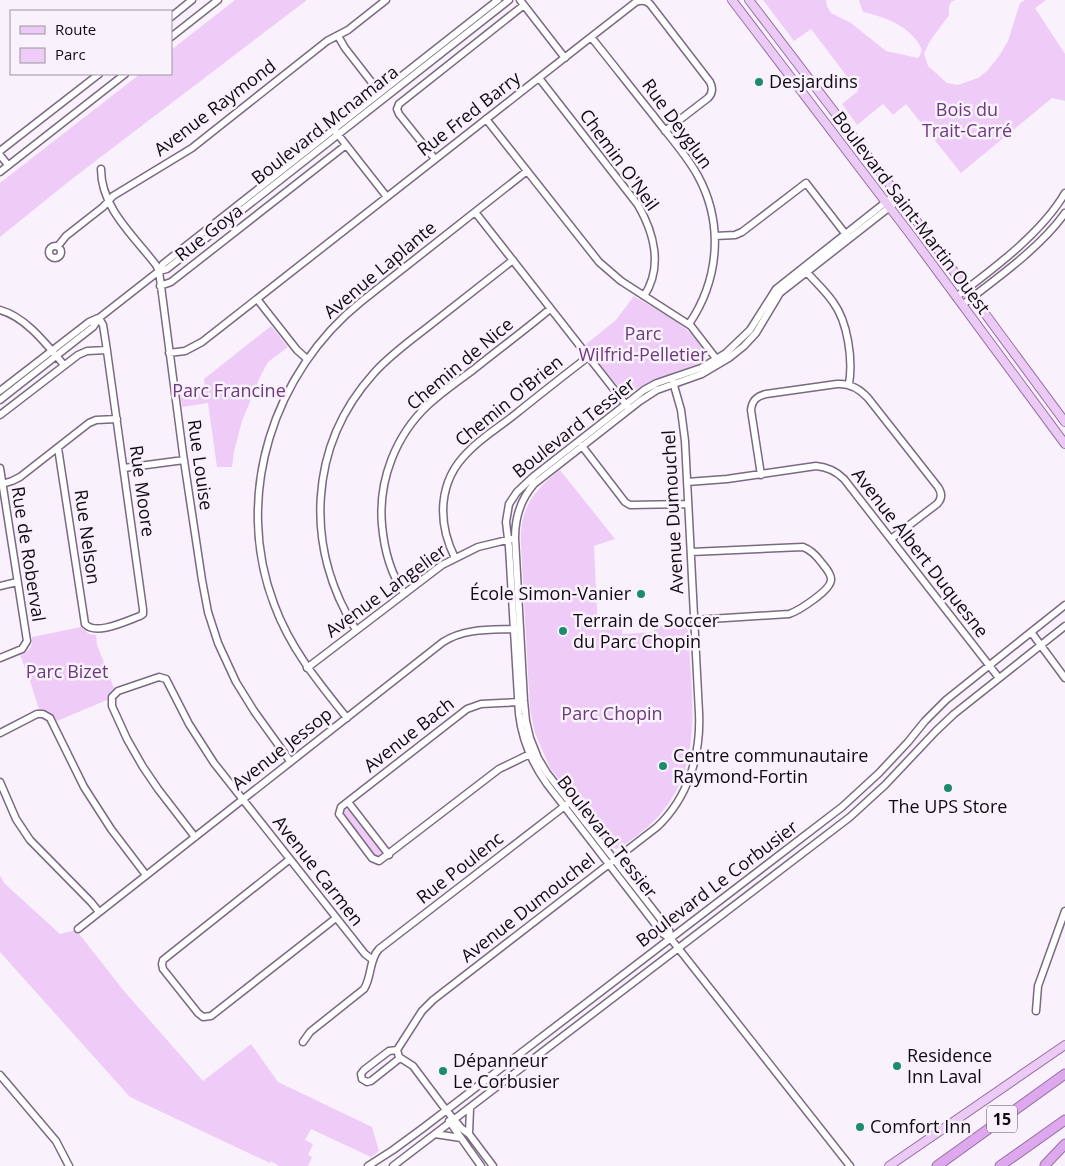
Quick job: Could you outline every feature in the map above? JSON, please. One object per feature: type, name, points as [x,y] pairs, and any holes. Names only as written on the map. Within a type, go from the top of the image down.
[{"type":"highway","name":"15","points":[[938,1166],[1065,1074]]},
{"type":"highway","name":"15","points":[[1000,1166],[1065,1120]]},
{"type":"highway","points":[[1044,1166],[1065,1144]]},
{"type":"highway","points":[[933,1166],[948,1158]]},
{"type":"main road","name":"Boulevard Saint-Martin Ouest","points":[[732,0],[888,205],[1065,444]]},
{"type":"main road","name":"Boulevard Saint-Martin Ouest","points":[[749,0],[898,196],[1065,422]]},
{"type":"main road","points":[[889,1166],[1065,1044]]},
{"type":"main road","points":[[1044,1166],[1065,1150]]},
{"type":"street","points":[[172,16],[192,0]]},
{"type":"street","points":[[172,36],[218,0]]},
{"type":"street","points":[[375,9],[377,0]]},
{"type":"street","name":"Avenue Raymond","points":[[58,246],[64,238],[115,195],[192,148],[327,42],[386,0]]},
{"type":"street","name":"Boulevard Mcnamara","points":[[336,132],[380,93],[498,0]]},
{"type":"street","name":"Boulevard Mcnamara","points":[[0,400],[89,322],[99,318],[159,271],[167,269],[336,132],[509,0]]},
{"type":"street","name":"Rue Fred Barry","points":[[169,353],[185,351],[198,345],[638,1],[644,0],[650,4],[710,82],[712,88],[712,93],[708,98],[665,131]]},
{"type":"street","points":[[435,159],[399,114],[398,107],[401,101],[522,3],[565,58]]},
{"type":"street","points":[[338,36],[380,93]]},
{"type":"street","name":"Rue Deyglun","points":[[591,37],[689,162],[701,183],[711,209],[715,236],[711,277],[700,305],[688,324]]},
{"type":"street","points":[[0,152],[98,75]]},
{"type":"street","points":[[0,172],[124,75]]},
{"type":"street","name":"Chemin O'Neil","points":[[539,78],[638,205],[646,220],[653,241],[654,258],[652,281],[644,296]]},
{"type":"street","points":[[486,119],[599,262],[616,277],[688,324],[719,361]]},
{"type":"street","points":[[336,132],[387,197]]},
{"type":"street","name":"Rue Goya","points":[[160,286],[171,282],[346,145]]},
{"type":"street","points":[[0,155],[8,165]]},
{"type":"street","name":"Rue Louise","points":[[101,169],[102,188],[108,202],[154,261],[159,271],[204,594],[216,637],[227,664],[243,694],[290,761]]},
{"type":"street","name":"Avenue Laplante","points":[[346,718],[307,668],[291,641],[271,596],[261,552],[258,514],[261,478],[271,430],[284,399],[306,359],[346,314],[527,171]]},
{"type":"street","points":[[715,236],[735,235],[742,232],[806,183],[848,236]]},
{"type":"street","points":[[956,296],[1040,226],[1065,193]]},
{"type":"street","name":"Boulevard Tessier","points":[[512,539],[506,522],[507,511],[517,492],[534,476],[627,406],[701,368],[719,361],[748,342],[778,296],[805,270],[898,196]]},
{"type":"street","points":[[475,212],[627,406]]},
{"type":"street","points":[[962,305],[1032,248],[1065,213]]},
{"type":"street","points":[[356,630],[341,604],[330,578],[320,531],[323,477],[327,457],[337,431],[353,400],[378,368],[513,260]]},
{"type":"street","points":[[805,270],[833,300],[842,317],[847,335],[850,364],[849,384]]},
{"type":"street","points":[[257,299],[306,359]]},
{"type":"street","name":"Chemin de Nice","points":[[404,592],[388,555],[383,535],[382,514],[387,474],[401,440],[414,420],[433,400],[550,309]]},
{"type":"street","points":[[0,310],[24,323],[64,365]]},
{"type":"street","name":"Rue Moore","points":[[91,629],[101,629],[138,617],[143,613],[107,350],[103,325],[99,318]]},
{"type":"street","points":[[0,415],[64,365],[84,352],[107,350]]},
{"type":"street","name":"Boulevard Mcnamara","points":[[0,391],[54,353]]},
{"type":"street","name":"Chemin O'Brien","points":[[455,558],[446,536],[442,510],[447,484],[457,465],[475,445],[588,357]]},
{"type":"street","name":"Avenue Dumouchel","points":[[400,1058],[371,1081],[367,1082],[362,1079],[361,1074],[364,1070],[389,1051],[397,1050],[422,1011],[433,1000],[664,820],[681,796],[692,772],[698,749],[700,724],[687,482],[682,419],[673,382]]},
{"type":"street","points":[[760,474],[751,410],[754,400],[758,396],[766,394],[849,384],[868,398],[941,492],[941,498],[938,503],[891,539]]},
{"type":"street","name":"Boulevard Tessier","points":[[627,406],[582,446],[538,480],[527,493],[517,513],[512,539],[521,702],[520,726],[532,753],[567,805],[611,862],[669,930],[670,938],[678,949],[850,1166]]},
{"type":"street","points":[[2,484],[17,479],[91,422],[117,419]]},
{"type":"street","points":[[582,446],[630,506],[688,504]]},
{"type":"street","name":"Rue Nelson","points":[[58,448],[85,624],[91,629]]},
{"type":"street","points":[[124,468],[184,460]]},
{"type":"street","name":"Avenue Albert Duquesne","points":[[687,482],[816,466],[832,469],[844,479],[999,678]]},
{"type":"street","name":"Rue de Roberval","points":[[0,468],[26,640],[26,645],[22,649],[0,658]]},
{"type":"street","name":"Avenue Langelier","points":[[307,668],[429,573],[478,547],[512,539]]},
{"type":"street","points":[[691,552],[803,547],[815,554],[828,572],[831,580],[829,586],[824,591],[798,610],[789,614],[694,620]]},
{"type":"street","points":[[0,586],[17,582]]},
{"type":"street","name":"Boulevard Le Corbusier","points":[[368,1166],[393,1150],[446,1110],[853,798],[890,762],[943,703],[1065,605]]},
{"type":"street","name":"Boulevard Le Corbusier","points":[[393,1166],[861,807],[885,785],[941,726],[1065,626]]},
{"type":"street","name":"Avenue Jessop","points":[[78,929],[242,798],[438,646],[450,638],[468,632],[517,629]]},
{"type":"street","points":[[1031,632],[1065,678]]},
{"type":"street","name":"Avenue Carmen","points":[[195,837],[158,789],[131,746],[112,706],[112,699],[116,692],[159,677],[166,679],[202,745],[366,956],[373,960]]},
{"type":"street","name":"Avenue Bach","points":[[348,802],[467,709],[481,704],[521,702]]},
{"type":"street","points":[[0,733],[38,714],[44,714],[50,718],[88,793],[146,875]]},
{"type":"street","points":[[389,855],[348,802],[340,808],[339,815],[372,858],[380,861],[389,855],[495,771],[532,753]]},
{"type":"street","points":[[0,782],[16,819],[26,835],[99,912]]},
{"type":"street","name":"Rue Poulenc","points":[[373,960],[374,954],[379,949],[567,805]]},
{"type":"street","points":[[290,859],[163,960],[163,969],[203,1018],[211,1016],[336,918]]},
{"type":"street","points":[[1036,1010],[1038,986],[1065,911]]},
{"type":"street","points":[[303,1042],[314,1029],[364,989],[368,982],[373,960]]},
{"type":"street","points":[[397,1050],[400,1058],[413,1066],[446,1110],[461,1138],[481,1166]]},
{"type":"street","points":[[0,1075],[52,1135],[69,1166]]},
{"type":"street","points":[[469,1134],[470,1108]]},
{"type":"street","points":[[452,1121],[469,1134],[493,1166]]},
{"type":"street","points":[[435,1134],[461,1138]]},
{"type":"green space","points":[[235,0],[307,0],[68,182],[0,237],[0,183],[139,75],[172,75],[172,49]]},
{"type":"green space","name":"Bois du Trait-Carré","points":[[763,0],[826,0],[831,13],[851,23],[886,51],[918,58],[921,48],[914,37],[902,27],[887,19],[863,12],[859,0],[955,0],[951,2],[949,15],[930,41],[924,53],[928,66],[947,83],[958,85],[978,78],[987,71],[999,56],[1008,41],[1020,3],[1025,0],[1046,0],[1035,8],[1065,54],[1065,101],[1052,98],[961,173],[906,104],[893,115],[883,104],[857,125],[842,104],[858,91],[811,29],[794,41]]},
{"type":"green space","name":"Parc Wilfrid-Pelletier","points":[[634,296],[686,329],[702,346],[706,356],[700,363],[649,382],[626,395],[585,345],[616,320]]},
{"type":"green space","name":"Parc Francine","points":[[271,326],[288,347],[268,362],[260,377],[242,421],[232,467],[217,467],[208,403],[182,407],[180,392],[205,388],[204,379]]},
{"type":"green space","name":"Parc Chopin","points":[[560,470],[615,539],[594,546],[598,630],[622,629],[622,634],[654,632],[654,627],[673,625],[682,626],[688,630],[692,714],[691,741],[686,766],[676,790],[661,813],[639,834],[617,849],[611,847],[550,768],[535,733],[530,709],[521,545],[522,521],[535,493]]},
{"type":"green space","name":"Parc Bizet","points":[[81,627],[89,634],[96,635],[97,645],[114,688],[109,693],[107,700],[57,721],[48,711],[39,709],[20,655],[30,649],[32,637]]},
{"type":"green space","points":[[345,809],[349,810],[381,850],[381,856],[377,857],[374,855],[344,816],[343,812]]},
{"type":"green space","points":[[0,875],[4,883],[60,934],[76,930],[124,991],[203,1081],[251,1044],[278,1082],[372,1127],[379,1151],[371,1157],[311,1129],[305,1140],[313,1144],[308,1155],[312,1157],[308,1166],[279,1166],[130,1097],[0,952]]},
{"type":"place","name":"Desjardins","points":[[759,82]]},
{"type":"place","name":"École Simon-Vanier","points":[[641,594]]},
{"type":"place","name":"Terrain de Soccer du Parc Chopin","points":[[563,631]]},
{"type":"place","name":"Centre communautaire Raymond-Fortin","points":[[663,766]]},
{"type":"place","name":"The UPS Store","points":[[948,788]]},
{"type":"place","name":"Residence Inn Laval","points":[[897,1066]]},
{"type":"place","name":"Dépanneur Le Corbusier","points":[[443,1071]]},
{"type":"place","name":"Comfort Inn","points":[[860,1127]]}]
